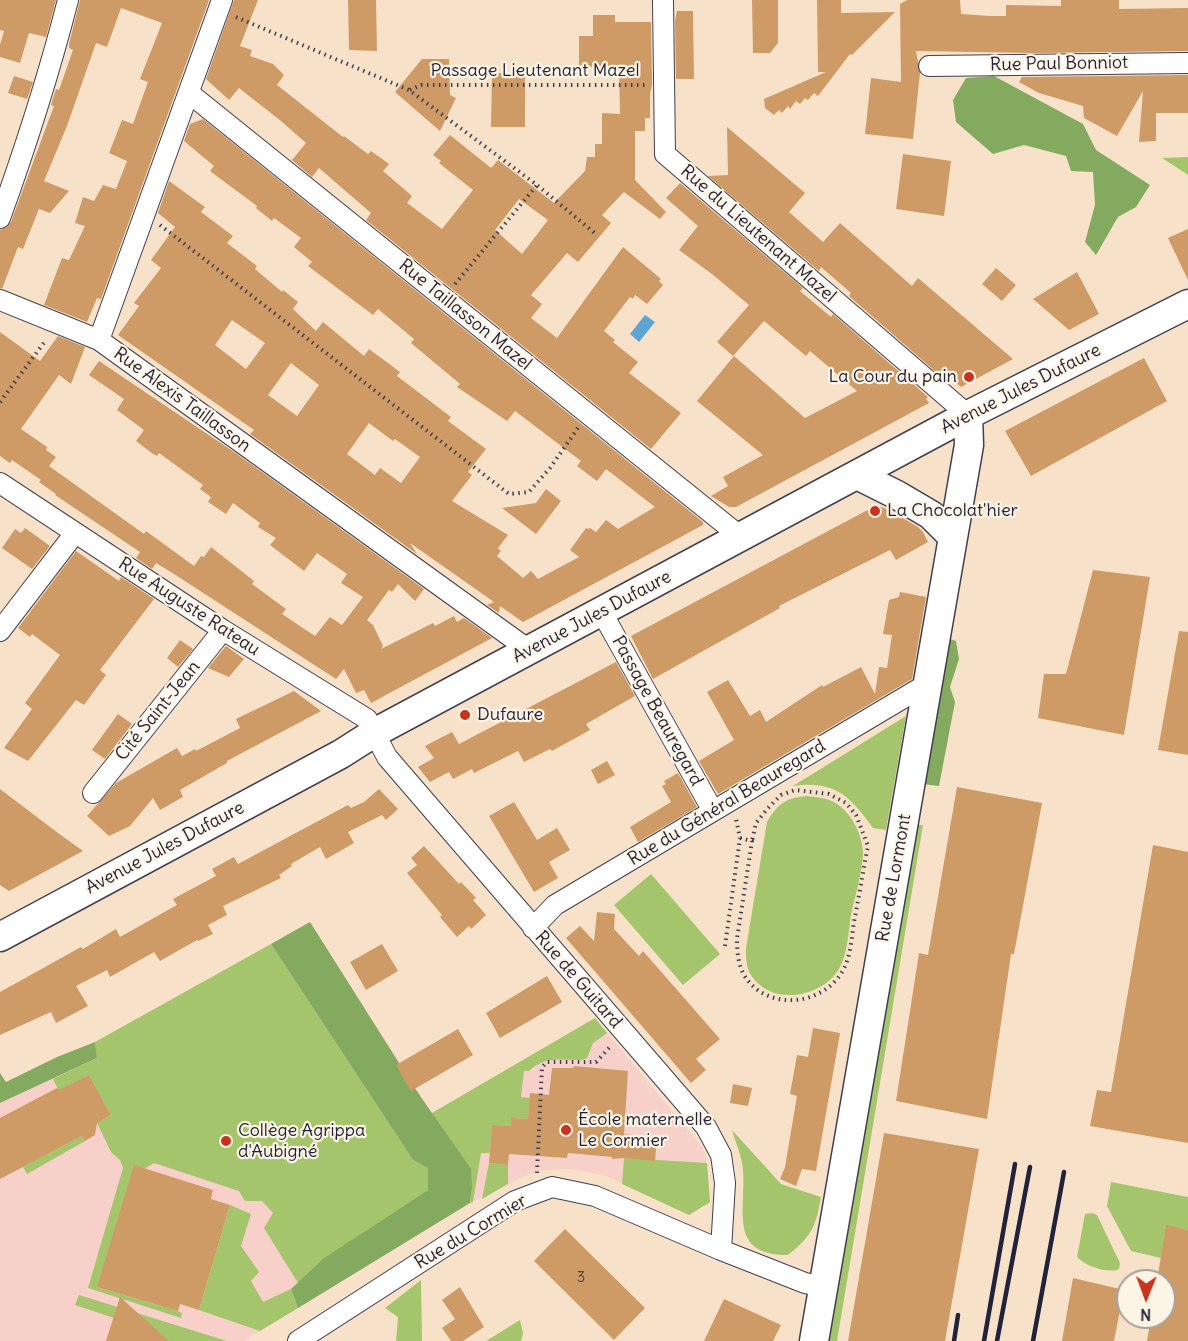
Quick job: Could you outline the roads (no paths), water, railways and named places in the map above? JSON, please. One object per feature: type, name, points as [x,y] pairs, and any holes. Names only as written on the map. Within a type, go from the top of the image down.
[{"type":"main road","name":"Avenue Jules Dufaure","points":[[0,937],[601,611],[968,416],[1188,304]]},
{"type":"main road","name":"Rue de Lormont","points":[[814,1341],[969,445],[968,416]]},
{"type":"main road","points":[[857,475],[931,515],[953,537]]},
{"type":"street","points":[[0,218],[49,72],[68,0]]},
{"type":"street","name":"Rue du Lieutenant Mazel","points":[[663,0],[665,154],[968,416]]},
{"type":"street","name":"Rue Alexis Taillasson","points":[[220,5],[99,340],[529,650]]},
{"type":"street","name":"Rue Paul Bonniot","points":[[929,66],[1188,63]]},
{"type":"street","name":"Rue Taillasson Mazel","points":[[189,93],[741,537]]},
{"type":"street","points":[[0,300],[99,340]]},
{"type":"street","name":"Rue Auguste Rateau","points":[[0,483],[223,630],[367,718],[374,733]]},
{"type":"street","points":[[0,631],[75,533]]},
{"type":"street","name":"Passage Beauregard","points":[[601,611],[720,807]]},
{"type":"street","name":"Cité Saint-Jean","points":[[93,793],[223,630]]},
{"type":"street","name":"Rue du Général Beauregard","points":[[533,928],[555,905],[927,684]]},
{"type":"street","name":"Rue de Guitard","points":[[374,733],[387,757],[706,1127],[721,1155],[724,1183],[721,1250]]},
{"type":"street","name":"Rue du Cormier","points":[[298,1341],[515,1201],[552,1186],[595,1196],[721,1250],[805,1283],[824,1287]]},
{"type":"water","points":[[645,315],[655,322],[639,342],[630,334]]},
{"type":"railway","points":[[984,1341],[1015,1164]]},
{"type":"railway","points":[[997,1341],[1030,1167]]},
{"type":"railway","points":[[1033,1341],[1064,1172]]},
{"type":"railway","points":[[954,1341],[958,1315]]},
{"type":"place","name":"La Cour du pain","points":[[969,377]]},
{"type":"place","name":"La Chocolat'hier","points":[[875,511]]},
{"type":"place","name":"Dufaure","points":[[465,715]]},
{"type":"place","name":"École maternelle Le Cormier","points":[[566,1130]]},
{"type":"place","name":"Collège Agrippa d'Aubigné","points":[[226,1141]]}]
